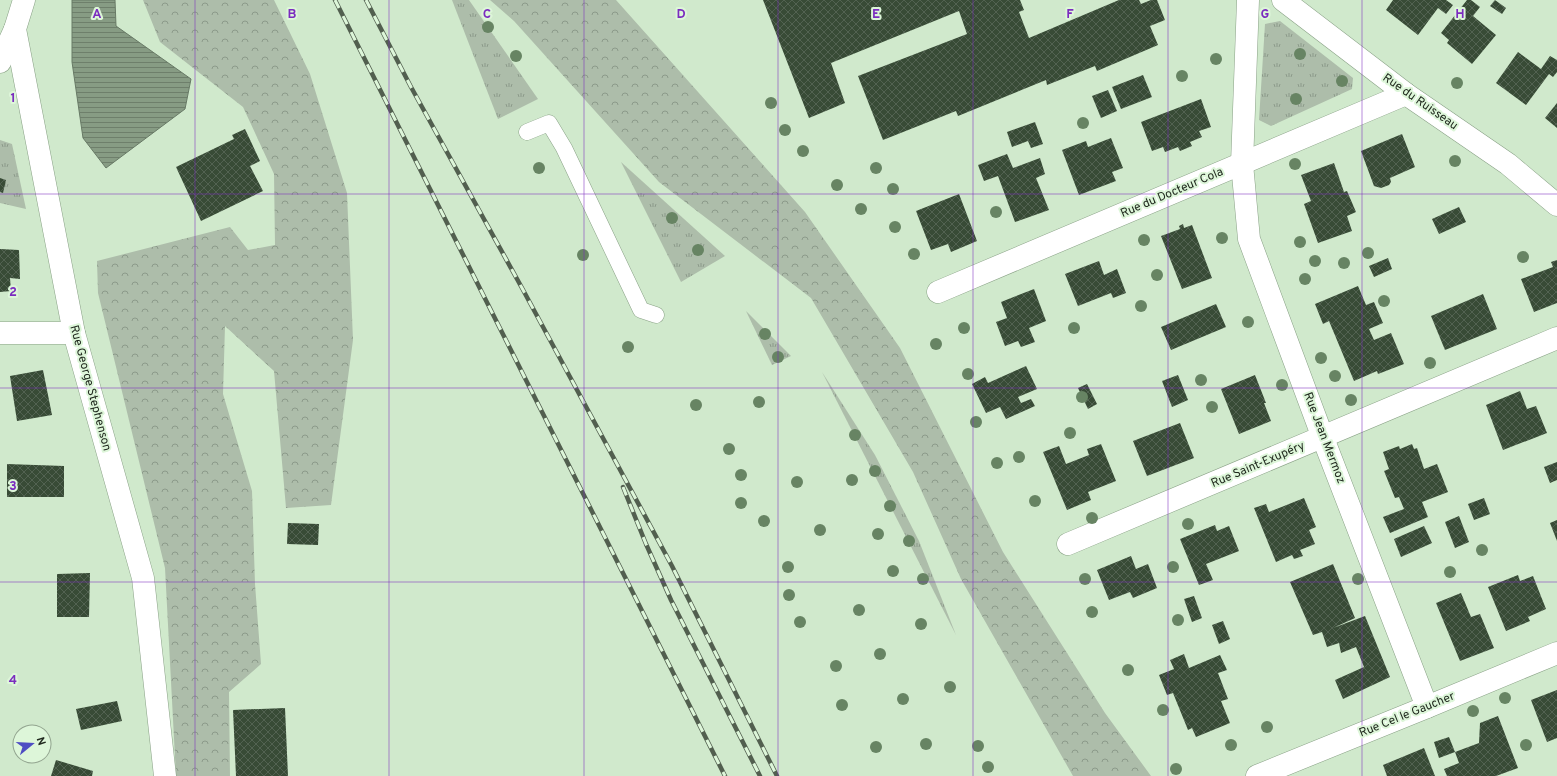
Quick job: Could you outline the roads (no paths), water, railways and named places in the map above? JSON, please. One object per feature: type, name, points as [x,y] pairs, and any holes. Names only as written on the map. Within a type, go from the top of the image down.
[{"type":"street","name":"Rue George Stephenson","points":[[24,0],[15,29],[74,333],[143,578],[164,776]]},
{"type":"street","points":[[1242,164],[1248,0]]},
{"type":"street","name":"Rue du Ruisseau","points":[[1283,0],[1406,94],[1508,164],[1557,205]]},
{"type":"street","points":[[0,62],[15,29]]},
{"type":"street","name":"Rue du Docteur Cola","points":[[938,292],[1406,94]]},
{"type":"street","name":"Rue Jean Mermoz","points":[[1242,164],[1249,239],[1323,438],[1427,708]]},
{"type":"street","points":[[0,333],[74,333]]},
{"type":"street","name":"Rue Saint-Exupéry","points":[[1068,544],[1323,438],[1557,338]]},
{"type":"street","name":"Rue Cel le Gaucher","points":[[1257,776],[1427,708],[1557,653]]},
{"type":"lane","points":[[527,132],[549,122],[564,148],[641,310],[656,316]]},
{"type":"railway","points":[[335,0],[725,776]]},
{"type":"railway","points":[[366,0],[411,87],[522,288],[672,566],[777,776]]},
{"type":"railway","points":[[623,487],[671,600],[760,776]]}]
